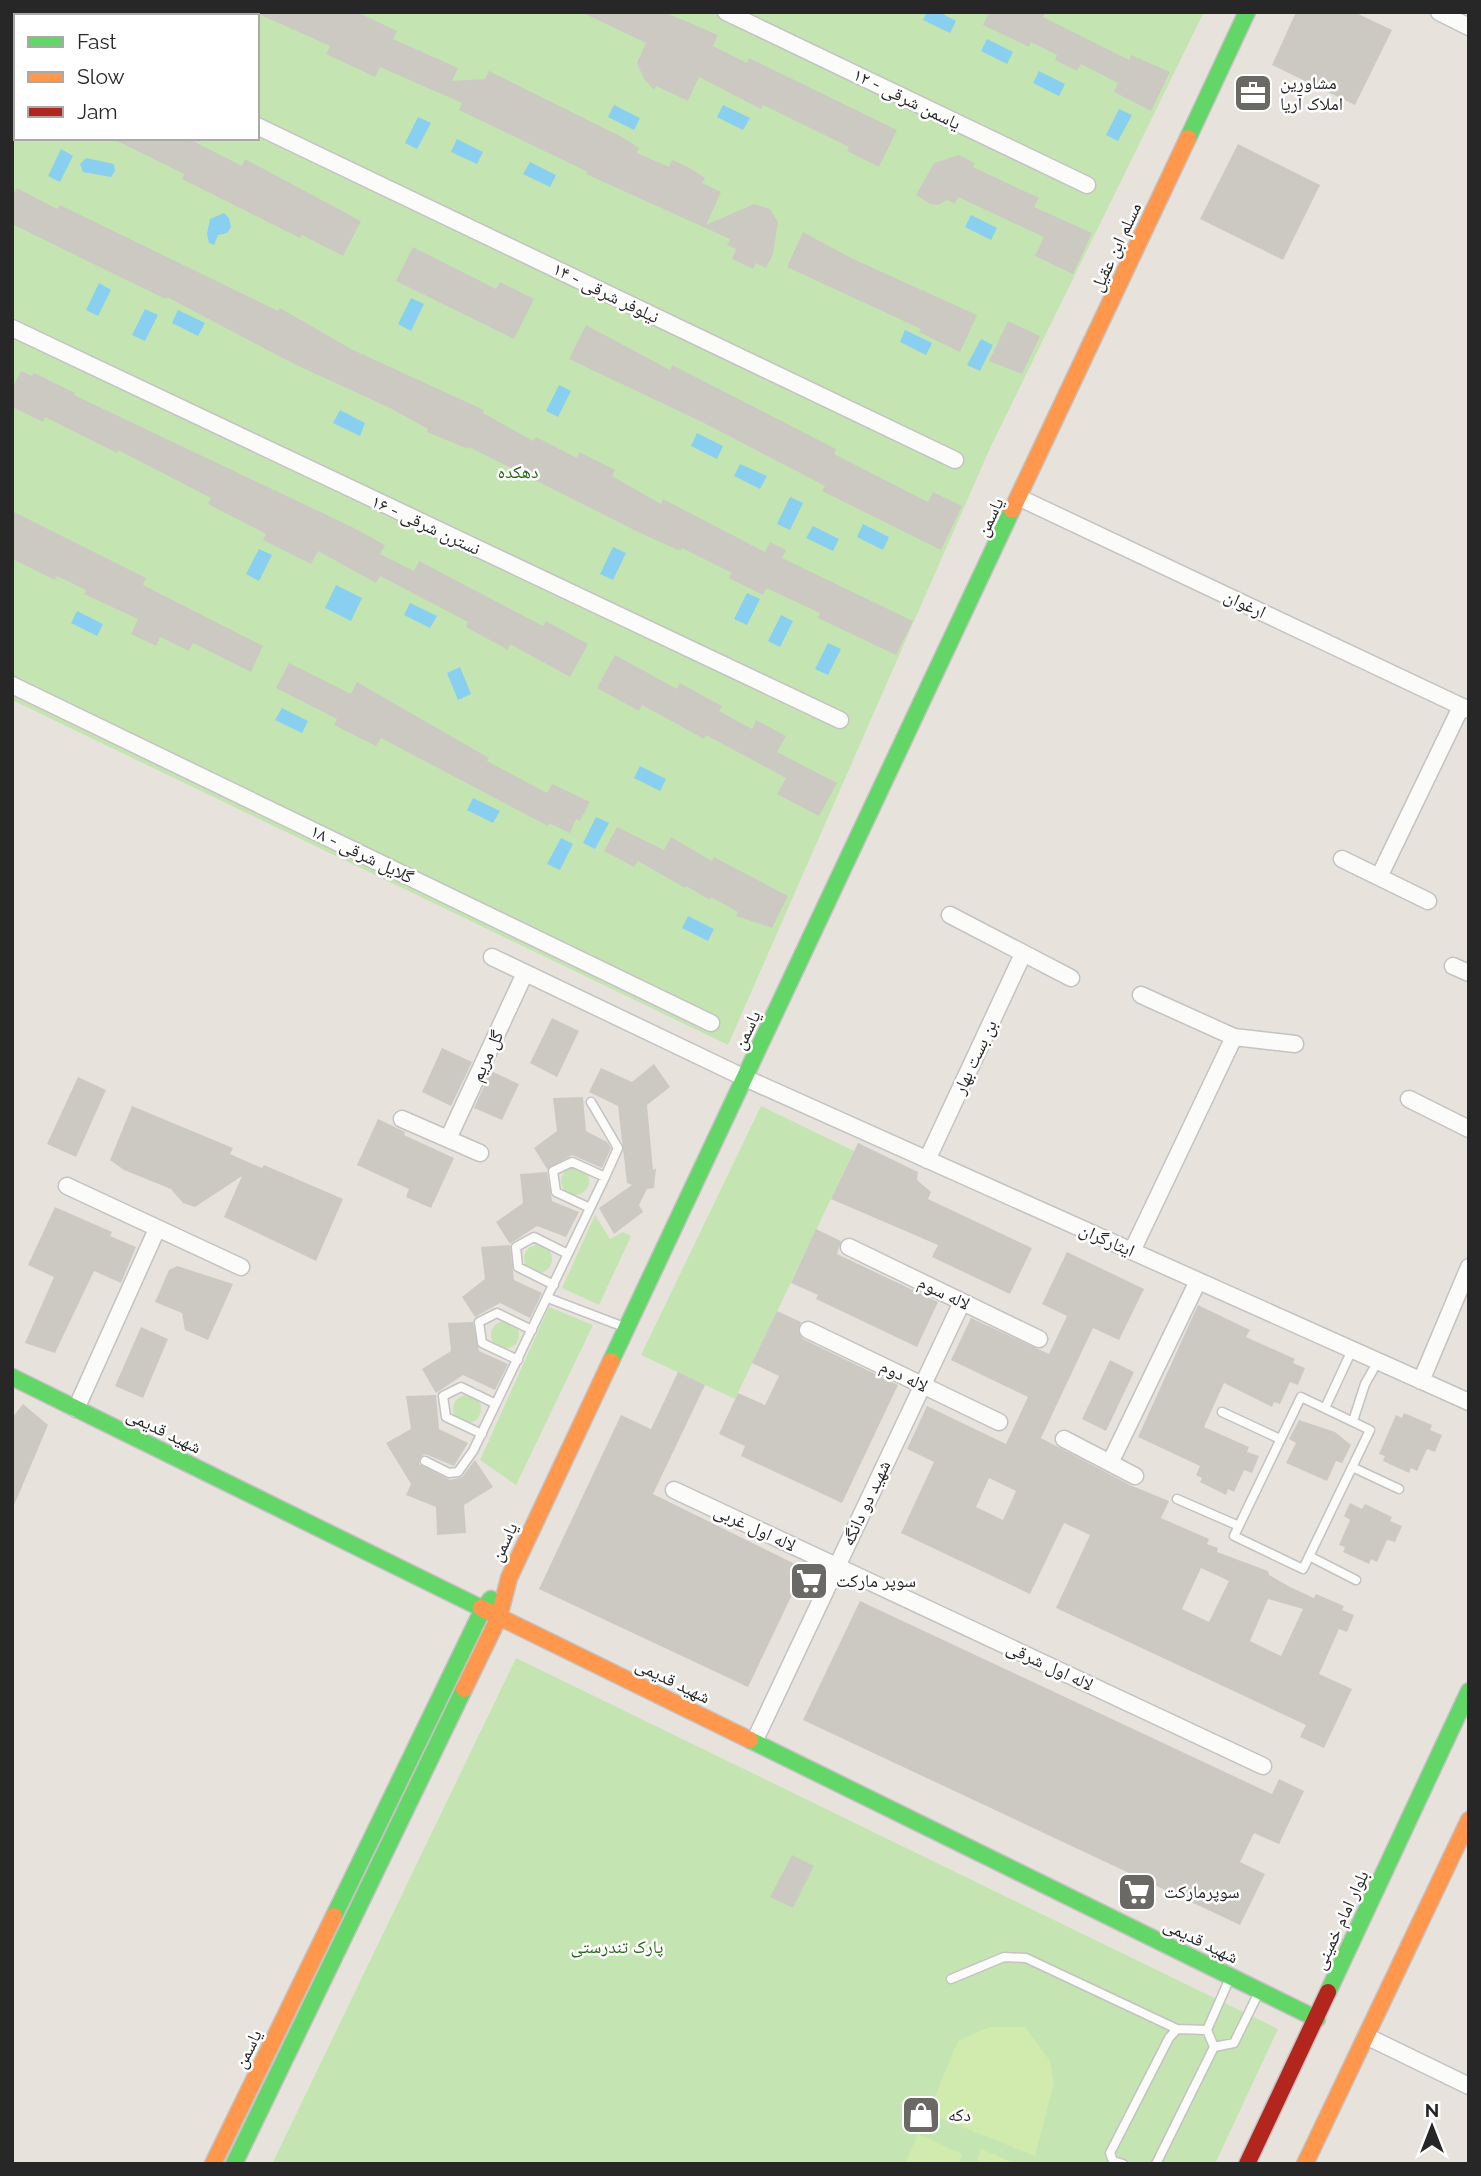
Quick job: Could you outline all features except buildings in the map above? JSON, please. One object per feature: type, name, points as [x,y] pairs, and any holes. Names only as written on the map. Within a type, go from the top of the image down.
[{"type":"street","name":"یاسمن شرقی - ۱۲","points":[[726,12],[1087,186]]},
{"type":"street","name":"مسلم ابن عقیل","points":[[1020,498],[1247,12]]},
{"type":"street","points":[[1439,12],[1469,27]]},
{"type":"street","name":"نیلوفر شرقی - ۱۴","points":[[259,126],[955,460]]},
{"type":"street","name":"نسترن شرقی - ۱۶","points":[[12,328],[840,720]]},
{"type":"street","name":"ارغوان","points":[[1020,498],[1465,709]]},
{"type":"street","name":"یاسمن","points":[[234,2164],[499,1617],[509,1578],[1020,498]]},
{"type":"street","name":"گلایل شرقی - ۱۸","points":[[12,685],[711,1023]]},
{"type":"street","points":[[1379,877],[1465,709]]},
{"type":"street","points":[[1342,859],[1428,901]]},
{"type":"street","points":[[950,915],[1071,978]]},
{"type":"street","name":"بن بست بهار","points":[[926,1160],[1023,954]]},
{"type":"street","name":"ایثارگران","points":[[492,957],[745,1079],[1469,1402]]},
{"type":"street","points":[[1453,966],[1469,973]]},
{"type":"street","name":"گل مریم","points":[[448,1139],[525,973]]},
{"type":"street","points":[[1141,995],[1234,1037],[1296,1044]]},
{"type":"street","points":[[1132,1251],[1234,1037]]},
{"type":"street","points":[[1409,1099],[1469,1129]]},
{"type":"street","points":[[402,1119],[480,1153]]},
{"type":"street","points":[[67,1186],[241,1267]]},
{"type":"street","points":[[76,1409],[157,1229]]},
{"type":"street","name":"لاله سوم","points":[[849,1247],[1039,1339]]},
{"type":"street","points":[[1421,1381],[1469,1267]]},
{"type":"street","points":[[1110,1463],[1198,1281]]},
{"type":"street","name":"شهید دو دانگه","points":[[754,1742],[962,1302]]},
{"type":"street","name":"لاله دوم","points":[[808,1330],[999,1422]]},
{"type":"street","name":"شهید قدیمی","points":[[12,1377],[1317,2019]]},
{"type":"street","points":[[1064,1440],[1135,1476]]},
{"type":"street","name":"لاله اول غربی","points":[[674,1490],[836,1567]]},
{"type":"street","name":"لاله اول شرقی","points":[[836,1567],[1263,1766]]},
{"type":"street","name":"یاسمن","points":[[213,2164],[483,1609],[509,1578]]},
{"type":"street","name":"بلوار امام خمینی","points":[[1247,2164],[1469,1691]]},
{"type":"street","points":[[1305,2164],[1469,1820]]},
{"type":"street","points":[[1366,2036],[1469,2086]]},
{"type":"lane","points":[[425,1461],[449,1473],[458,1472],[482,1434],[605,1177],[618,1148],[591,1102]]},
{"type":"lane","points":[[590,1208],[556,1192],[554,1171],[572,1161],[605,1177]]},
{"type":"lane","points":[[554,1285],[518,1267],[516,1247],[534,1237],[569,1254]]},
{"type":"lane","points":[[548,1298],[627,1328]]},
{"type":"lane","points":[[518,1360],[482,1343],[479,1322],[497,1313],[532,1330]]},
{"type":"lane","points":[[1325,1408],[1352,1350]]},
{"type":"lane","points":[[1353,1421],[1365,1384],[1378,1362]]},
{"type":"lane","points":[[482,1434],[446,1417],[443,1396],[461,1387],[496,1404]]},
{"type":"lane","points":[[1301,1396],[1353,1421],[1370,1430],[1303,1569],[1234,1536],[1301,1396]]},
{"type":"lane","points":[[1222,1412],[1280,1439]]},
{"type":"lane","points":[[1352,1466],[1399,1489]]},
{"type":"lane","points":[[1177,1499],[1239,1526]]},
{"type":"lane","points":[[1309,1556],[1356,1580]]},
{"type":"lane","points":[[951,1979],[1004,1957],[1026,1958],[1177,2029],[1207,2030]]},
{"type":"lane","points":[[1156,2164],[1214,2047],[1207,2030],[1230,1977]]},
{"type":"lane","points":[[1214,2047],[1234,2043],[1260,1991]]},
{"type":"lane","points":[[1123,2164],[1114,2161],[1110,2153],[1169,2038],[1177,2029]]},
{"type":"green space","name":"دهکده","points":[[12,12],[1204,12],[991,446],[728,1045],[12,700]]},
{"type":"green space","points":[[761,1106],[854,1151],[735,1399],[641,1355]]},
{"type":"green space","points":[[575,1167],[585,1171],[589,1181],[585,1191],[575,1195],[565,1191],[561,1181],[565,1171]]},
{"type":"green space","points":[[595,1215],[610,1239],[623,1232],[631,1236],[599,1305],[562,1288]]},
{"type":"green space","points":[[538,1245],[548,1249],[552,1259],[548,1269],[538,1273],[528,1269],[524,1259],[528,1249]]},
{"type":"green space","points":[[549,1307],[593,1325],[516,1485],[480,1460]]},
{"type":"green space","points":[[505,1321],[515,1325],[519,1335],[515,1345],[505,1349],[495,1345],[491,1335],[495,1325]]},
{"type":"green space","points":[[467,1395],[477,1399],[481,1409],[477,1419],[467,1423],[457,1419],[453,1409],[457,1399]]},
{"type":"green space","name":"پارک تندرستی","points":[[516,1658],[1278,2029],[1215,2164],[272,2164]]},
{"type":"green space","points":[[989,2027],[1025,2027],[1050,2061],[1054,2083],[1035,2156],[928,2113],[958,2041]]},
{"type":"green space","points":[[918,2134],[962,2154],[959,2164],[905,2164]]},
{"type":"green space","points":[[981,2149],[1017,2164],[976,2164]]},
{"type":"water","points":[[927,12],[939,12],[956,21],[950,33],[923,20]]},
{"type":"water","points":[[987,39],[1013,52],[1007,64],[981,51]]},
{"type":"water","points":[[1039,71],[1065,84],[1059,96],[1033,83]]},
{"type":"water","points":[[614,105],[640,118],[634,130],[608,117]]},
{"type":"water","points":[[723,105],[750,118],[743,130],[717,117]]},
{"type":"water","points":[[1119,109],[1132,115],[1118,141],[1106,135]]},
{"type":"water","points":[[418,117],[431,123],[417,149],[405,143]]},
{"type":"water","points":[[457,139],[483,152],[477,164],[451,152]]},
{"type":"water","points":[[61,149],[73,156],[60,182],[48,176]]},
{"type":"water","points":[[86,158],[114,164],[115,171],[111,177],[83,172],[80,164]]},
{"type":"water","points":[[530,162],[556,175],[550,187],[523,174]]},
{"type":"water","points":[[224,213],[229,218],[231,227],[227,233],[218,235],[214,245],[209,243],[207,234],[210,219]]},
{"type":"water","points":[[971,215],[997,228],[991,240],[965,227]]},
{"type":"water","points":[[99,283],[111,290],[98,316],[86,310]]},
{"type":"water","points":[[411,298],[424,304],[411,331],[398,324]]},
{"type":"water","points":[[145,309],[158,315],[145,341],[132,335]]},
{"type":"water","points":[[178,310],[205,323],[198,336],[172,323]]},
{"type":"water","points":[[905,330],[932,343],[926,355],[900,342]]},
{"type":"water","points":[[981,339],[993,345],[980,371],[967,365]]},
{"type":"water","points":[[559,385],[571,391],[558,417],[546,411]]},
{"type":"water","points":[[340,410],[365,423],[360,436],[333,423]]},
{"type":"water","points":[[697,433],[723,446],[717,459],[691,446]]},
{"type":"water","points":[[740,464],[767,476],[760,489],[734,476]]},
{"type":"water","points":[[790,497],[803,503],[790,530],[777,524]]},
{"type":"water","points":[[863,524],[889,537],[883,550],[857,537]]},
{"type":"water","points":[[813,526],[839,539],[833,551],[806,538]]},
{"type":"water","points":[[613,547],[626,553],[613,580],[600,574]]},
{"type":"water","points":[[259,549],[272,555],[259,581],[246,574]]},
{"type":"water","points":[[336,585],[362,598],[351,621],[325,608]]},
{"type":"water","points":[[747,593],[760,599],[747,625],[734,619]]},
{"type":"water","points":[[410,603],[437,616],[430,628],[404,615]]},
{"type":"water","points":[[77,611],[103,624],[97,636],[71,623]]},
{"type":"water","points":[[781,615],[793,621],[780,647],[768,641]]},
{"type":"water","points":[[828,643],[841,649],[828,675],[815,669]]},
{"type":"water","points":[[460,667],[471,694],[458,700],[447,673]]},
{"type":"water","points":[[282,708],[308,721],[302,733],[275,720]]},
{"type":"water","points":[[640,766],[666,779],[660,791],[634,778]]},
{"type":"water","points":[[473,798],[500,811],[493,823],[467,810]]},
{"type":"water","points":[[596,817],[609,823],[595,849],[583,843]]},
{"type":"water","points":[[561,838],[573,844],[560,870],[547,864]]},
{"type":"water","points":[[688,916],[714,929],[708,941],[682,928]]},
{"type":"traffic: fast","points":[[1188,138],[1247,12]]},
{"type":"traffic: fast","points":[[611,1361],[1012,510]]},
{"type":"traffic: fast","points":[[12,1377],[481,1608]]},
{"type":"traffic: fast","points":[[334,1916],[483,1609],[491,1599]]},
{"type":"traffic: fast","points":[[234,2164],[464,1689]]},
{"type":"traffic: fast","points":[[1328,1992],[1469,1691]]},
{"type":"traffic: fast","points":[[750,1740],[1317,2019]]},
{"type":"traffic: slow","points":[[1012,510],[1188,138]]},
{"type":"traffic: slow","points":[[464,1689],[499,1617],[509,1578],[611,1361]]},
{"type":"traffic: slow","points":[[481,1608],[750,1740]]},
{"type":"traffic: slow","points":[[1305,2164],[1469,1820]]},
{"type":"traffic: slow","points":[[213,2164],[334,1916]]},
{"type":"traffic: jam","points":[[1247,2164],[1328,1992]]},
{"type":"place","name":"مشاورین املاک آریا","points":[[1253,93]]},
{"type":"place","name":"سوپر مارکت","points":[[809,1581]]},
{"type":"place","name":"سوپرمارکت","points":[[1137,1892]]},
{"type":"place","name":"دکه","points":[[921,2115]]}]
